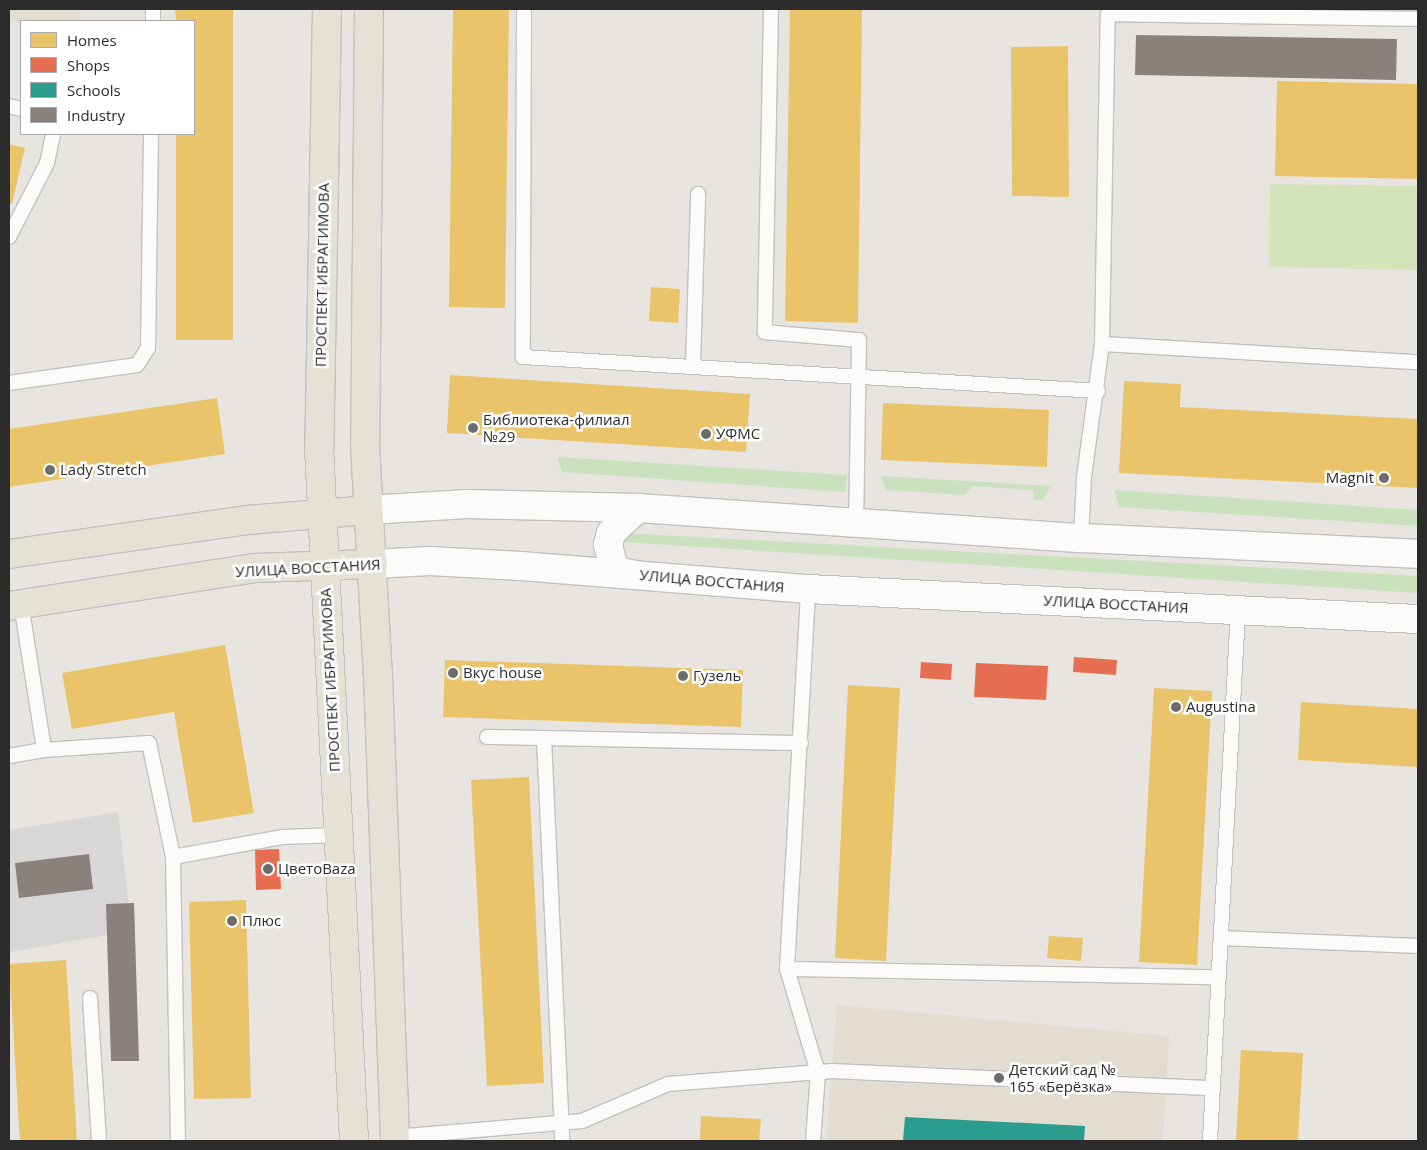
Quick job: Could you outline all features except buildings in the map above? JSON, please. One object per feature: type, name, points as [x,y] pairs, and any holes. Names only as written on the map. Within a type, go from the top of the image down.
[{"type":"main road","name":"ПРОСПЕКТ ИБРАГИМОВА","points":[[327,9],[318,447],[354,1141]]},
{"type":"main road","points":[[369,9],[365,446],[372,564],[395,1139]]},
{"type":"main road","points":[[9,554],[247,520],[467,504],[638,508],[1081,538],[1418,554]]},
{"type":"main road","points":[[638,508],[611,533],[608,545],[613,565],[620,572],[642,576]]},
{"type":"main road","name":"УЛИЦА ВОССТАНИЯ","points":[[15,605],[254,568],[430,561],[808,589],[1418,619]]},
{"type":"lane","points":[[524,9],[523,358],[1098,391]]},
{"type":"lane","points":[[771,9],[764,332],[859,340],[856,522]]},
{"type":"lane","points":[[1081,538],[1084,477],[1098,391],[1102,344],[1108,12],[1410,16]]},
{"type":"lane","points":[[9,237],[47,163],[53,135]]},
{"type":"lane","points":[[9,383],[137,365],[148,348],[151,135]]},
{"type":"lane","points":[[693,367],[698,194]]},
{"type":"lane","points":[[1102,344],[1418,362]]},
{"type":"lane","points":[[808,589],[801,743],[787,968],[818,1073],[812,1141]]},
{"type":"lane","points":[[15,605],[44,750]]},
{"type":"lane","points":[[1210,1141],[1238,610]]},
{"type":"lane","points":[[486,737],[801,743]]},
{"type":"lane","points":[[544,738],[562,1141]]},
{"type":"lane","points":[[9,756],[44,750],[149,743],[173,857],[178,1141]]},
{"type":"lane","points":[[173,857],[282,837],[338,835]]},
{"type":"lane","points":[[1221,938],[1418,946]]},
{"type":"lane","points":[[787,968],[1219,977]]},
{"type":"lane","points":[[90,998],[99,1141]]},
{"type":"lane","points":[[395,1139],[582,1121],[668,1084],[832,1071],[1213,1088]]},
{"type":"shaded area","points":[[9,9],[80,9],[80,20],[20,20],[20,24],[9,20]]},
{"type":"shaded area","points":[[118,812],[132,931],[9,952],[9,830]]},
{"type":"shaded area","name":"Детский сад № 165 «Берёзка»","points":[[837,1005],[1169,1036],[1163,1141],[826,1141]]},
{"type":"green space","points":[[1270,184],[1418,186],[1418,270],[1269,267]]},
{"type":"green space","points":[[557,457],[847,475],[845,492],[562,472]]},
{"type":"green space","points":[[880,476],[1051,486],[1043,500],[1034,500],[1033,490],[972,486],[965,495],[887,490]]},
{"type":"green space","points":[[1114,490],[1418,510],[1418,526],[1119,507]]},
{"type":"green space","points":[[622,533],[1418,576],[1418,593],[622,542]]},
{"type":"place","name":"Библиотека-филиал №29","points":[[473,428]]},
{"type":"place","name":"УФМС","points":[[706,434]]},
{"type":"place","name":"Lady Stretch","points":[[50,470]]},
{"type":"place","name":"Magnit","points":[[1384,478]]},
{"type":"place","name":"Вкус house","points":[[453,673]]},
{"type":"place","name":"Гузель","points":[[683,676]]},
{"type":"place","name":"Augustina","points":[[1176,707]]},
{"type":"place","name":"ЦветоBaza","points":[[268,869]]},
{"type":"place","name":"Плюс","points":[[232,921]]},
{"type":"place","name":"Детский сад № 165 «Берёзка»","points":[[999,1078]]}]
